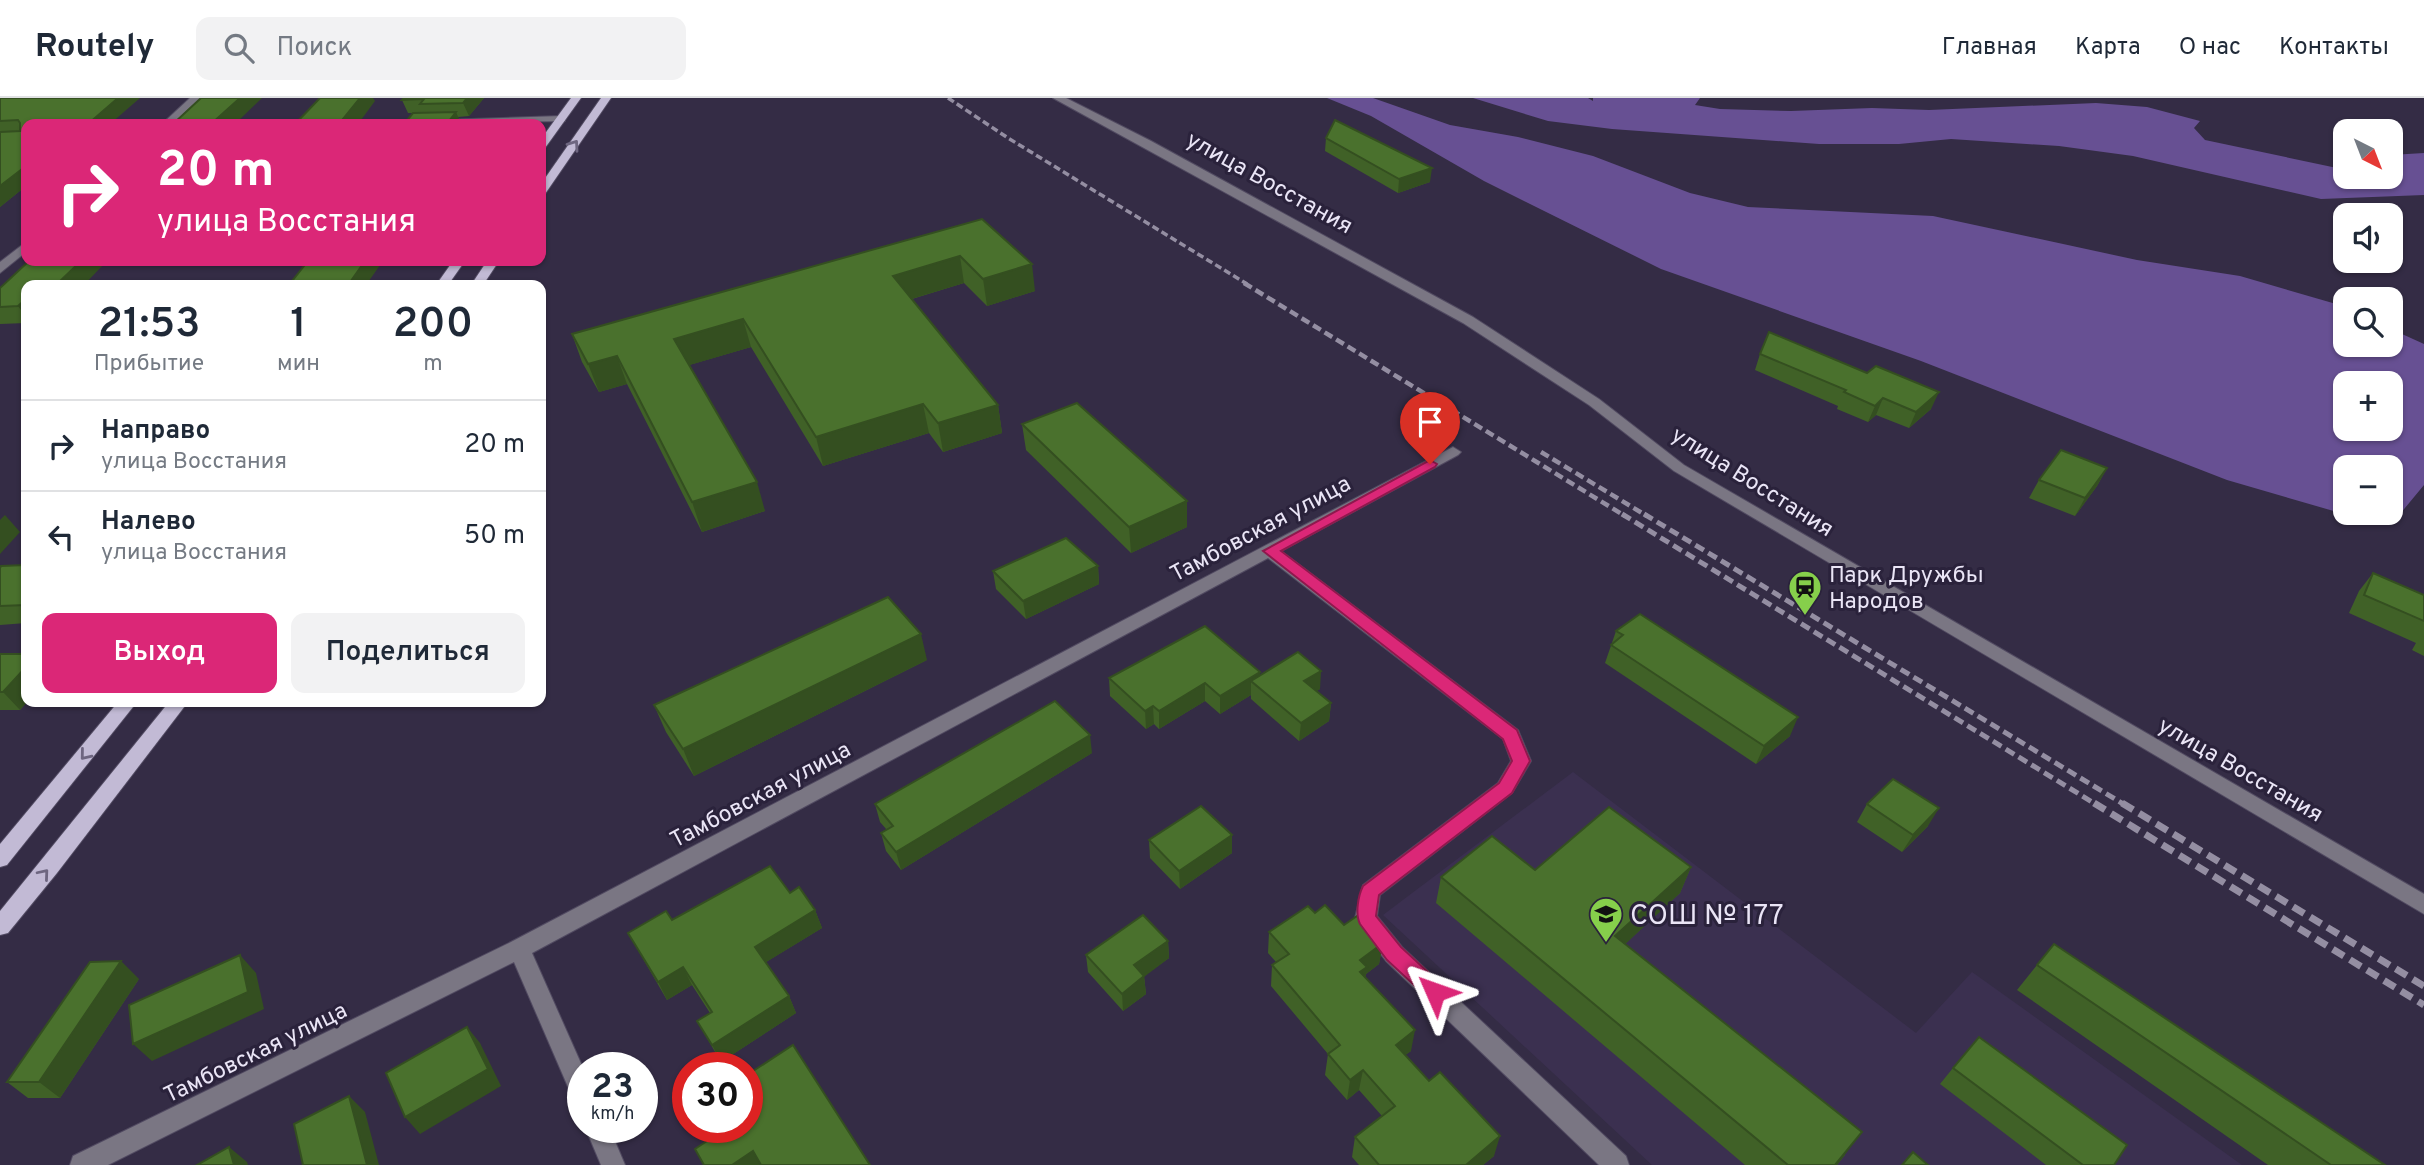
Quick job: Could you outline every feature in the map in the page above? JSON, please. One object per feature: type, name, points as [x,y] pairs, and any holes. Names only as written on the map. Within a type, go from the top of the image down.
[{"type":"main road","points":[[546,139],[576,98]]},
{"type":"main road","points":[[546,185],[606,98]]},
{"type":"main road","points":[[0,859],[124,707]]},
{"type":"main road","points":[[0,926],[175,707]]},
{"type":"street","points":[[173,119],[196,98]]},
{"type":"street","name":"улица Восстания","points":[[1058,98],[1183,163],[1468,320],[1594,402],[1679,468],[2424,905]]},
{"type":"street","points":[[546,119],[561,119]]},
{"type":"street","points":[[0,269],[21,250]]},
{"type":"street","name":"Тамбовская улица","points":[[82,1165],[519,949],[1452,452]]},
{"type":"street","points":[[1270,551],[1511,735],[1521,761],[1505,788],[1370,891],[1366,918],[1394,954],[1617,1165]]},
{"type":"street","points":[[519,949],[567,1059]]},
{"type":"street","points":[[604,1143],[613,1165]]},
{"type":"shaded area","points":[[1327,98],[1373,98],[1450,125],[1518,137],[1593,156],[1690,193],[1748,207],[1933,216],[2137,260],[2240,276],[2333,303],[2333,357],[2403,357],[2403,334],[2424,344],[2424,485],[2403,510],[2403,455],[2333,455],[2333,511],[2227,480],[1921,361],[1661,269],[1484,181],[1371,116]]},
{"type":"shaded area","points":[[1473,98],[1588,98],[1593,101],[1593,98],[1700,98],[1695,105],[1720,109],[1791,111],[1872,108],[1929,110],[2096,103],[2147,107],[2200,121],[2194,128],[2205,140],[2333,167],[2333,189],[2403,189],[2403,154],[2424,153],[2424,195],[2321,199],[2133,156],[2059,146],[1951,139],[1899,144],[1819,144],[1612,129],[1548,121]]},
{"type":"shaded area","name":"СОШ № 177","points":[[1573,772],[1916,1033],[1972,972],[2242,1165],[1652,1165],[1383,915]]},
{"type":"building","points":[[0,98],[118,98],[94,119],[21,119],[21,170],[0,186],[0,132],[20,131],[20,123],[18,120],[0,121]]},
{"type":"building","points":[[201,98],[240,98],[217,119],[178,119]]},
{"type":"building","points":[[320,98],[360,98],[343,119],[300,119]]},
{"type":"building","points":[[404,98],[467,98],[463,103],[420,104],[424,99],[402,100]]},
{"type":"building","points":[[456,112],[451,119],[408,119],[413,113]]},
{"type":"building","points":[[1335,120],[1432,168],[1399,179],[1326,138]]},
{"type":"building","points":[[982,219],[1032,264],[983,279],[960,256],[893,276],[998,405],[938,423],[923,404],[816,437],[743,319],[674,339],[757,482],[692,502],[617,356],[588,364],[572,334]]},
{"type":"building","points":[[24,266],[76,266],[61,280],[21,280],[21,303],[18,306],[0,307],[0,288]]},
{"type":"building","points":[[304,266],[361,266],[352,280],[293,280]]},
{"type":"building","points":[[1769,332],[1867,373],[1876,366],[1939,392],[1916,412],[1883,398],[1875,406],[1844,392],[1846,390],[1760,354]]},
{"type":"building","points":[[1077,403],[1187,501],[1129,527],[1022,424]]},
{"type":"building","points":[[2061,450],[2107,468],[2085,498],[2039,480]]},
{"type":"building","points":[[1066,538],[1098,566],[1023,601],[993,571]]},
{"type":"building","points":[[21,565],[21,605],[0,606],[1,566]]},
{"type":"building","points":[[2373,573],[2424,595],[2424,621],[2364,595]]},
{"type":"building","points":[[888,597],[921,634],[683,749],[654,705]]},
{"type":"building","points":[[1640,614],[1798,717],[1764,746],[1611,645],[1623,635],[1616,631]]},
{"type":"building","points":[[1205,626],[1260,672],[1220,696],[1205,683],[1159,711],[1153,706],[1145,711],[1109,678]]},
{"type":"building","points":[[1298,652],[1321,671],[1304,681],[1331,703],[1301,723],[1251,681]]},
{"type":"building","points":[[0,654],[21,654],[21,672],[0,692]]},
{"type":"building","points":[[1055,701],[1090,735],[896,852],[881,833],[893,826],[875,804]]},
{"type":"building","points":[[1893,779],[1939,808],[1913,835],[1867,804]]},
{"type":"building","points":[[1201,806],[1232,835],[1179,871],[1149,840]]},
{"type":"building","points":[[1609,807],[1691,867],[1615,936],[1862,1132],[1835,1165],[1788,1165],[1441,877],[1492,836],[1535,870]]},
{"type":"building","points":[[770,866],[790,893],[799,887],[815,910],[755,947],[789,996],[712,1045],[697,1021],[712,1012],[683,967],[658,982],[628,933],[666,911],[672,920]]},
{"type":"building","points":[[1325,905],[1344,925],[1357,916],[1383,943],[1360,960],[1367,967],[1360,972],[1415,1030],[1396,1045],[1429,1081],[1440,1072],[1500,1136],[1466,1165],[1379,1165],[1355,1137],[1395,1106],[1363,1070],[1350,1080],[1328,1054],[1340,1045],[1272,965],[1289,954],[1269,932],[1308,906],[1315,913]]},
{"type":"building","points":[[1143,915],[1168,941],[1134,965],[1144,976],[1122,994],[1086,955]]},
{"type":"building","points":[[2054,944],[2385,1165],[2331,1165],[2037,965]]},
{"type":"building","points":[[240,955],[248,992],[133,1044],[129,1005]]},
{"type":"building","points":[[121,961],[39,1082],[7,1082],[90,962]]},
{"type":"building","points":[[467,1027],[488,1069],[405,1117],[386,1073]]},
{"type":"building","points":[[1979,1037],[2127,1145],[2114,1165],[2083,1165],[1953,1068]]},
{"type":"building","points":[[793,1045],[870,1165],[761,1165],[753,1151],[732,1165],[704,1165],[695,1149],[704,1143],[763,1143],[763,1065]]},
{"type":"building","points":[[349,1096],[367,1165],[303,1165],[294,1124]]},
{"type":"building","points":[[229,1147],[234,1165],[197,1165]]},
{"type":"building","points":[[1913,1152],[1928,1165],[1902,1165]]},
{"type":"railway","points":[[948,98],[1008,138],[1247,284]]},
{"type":"railway","points":[[1244,283],[1625,516]]},
{"type":"railway","points":[[1541,452],[1647,516]]},
{"type":"railway","points":[[1622,514],[2097,805]]},
{"type":"railway","points":[[1644,514],[2125,805]]},
{"type":"railway","points":[[2094,803],[2424,1005]]},
{"type":"railway","points":[[2122,803],[2424,986]]},
{"type":"place","name":"Парк Дружбы Народов","points":[[1805,617]]},
{"type":"place","name":"СОШ № 177","points":[[1606,944]]},
{"type":"route","points":[[1430,464],[1270,551],[1511,735],[1521,761],[1505,788],[1370,891],[1366,918],[1394,954],[1435,992]]}]
